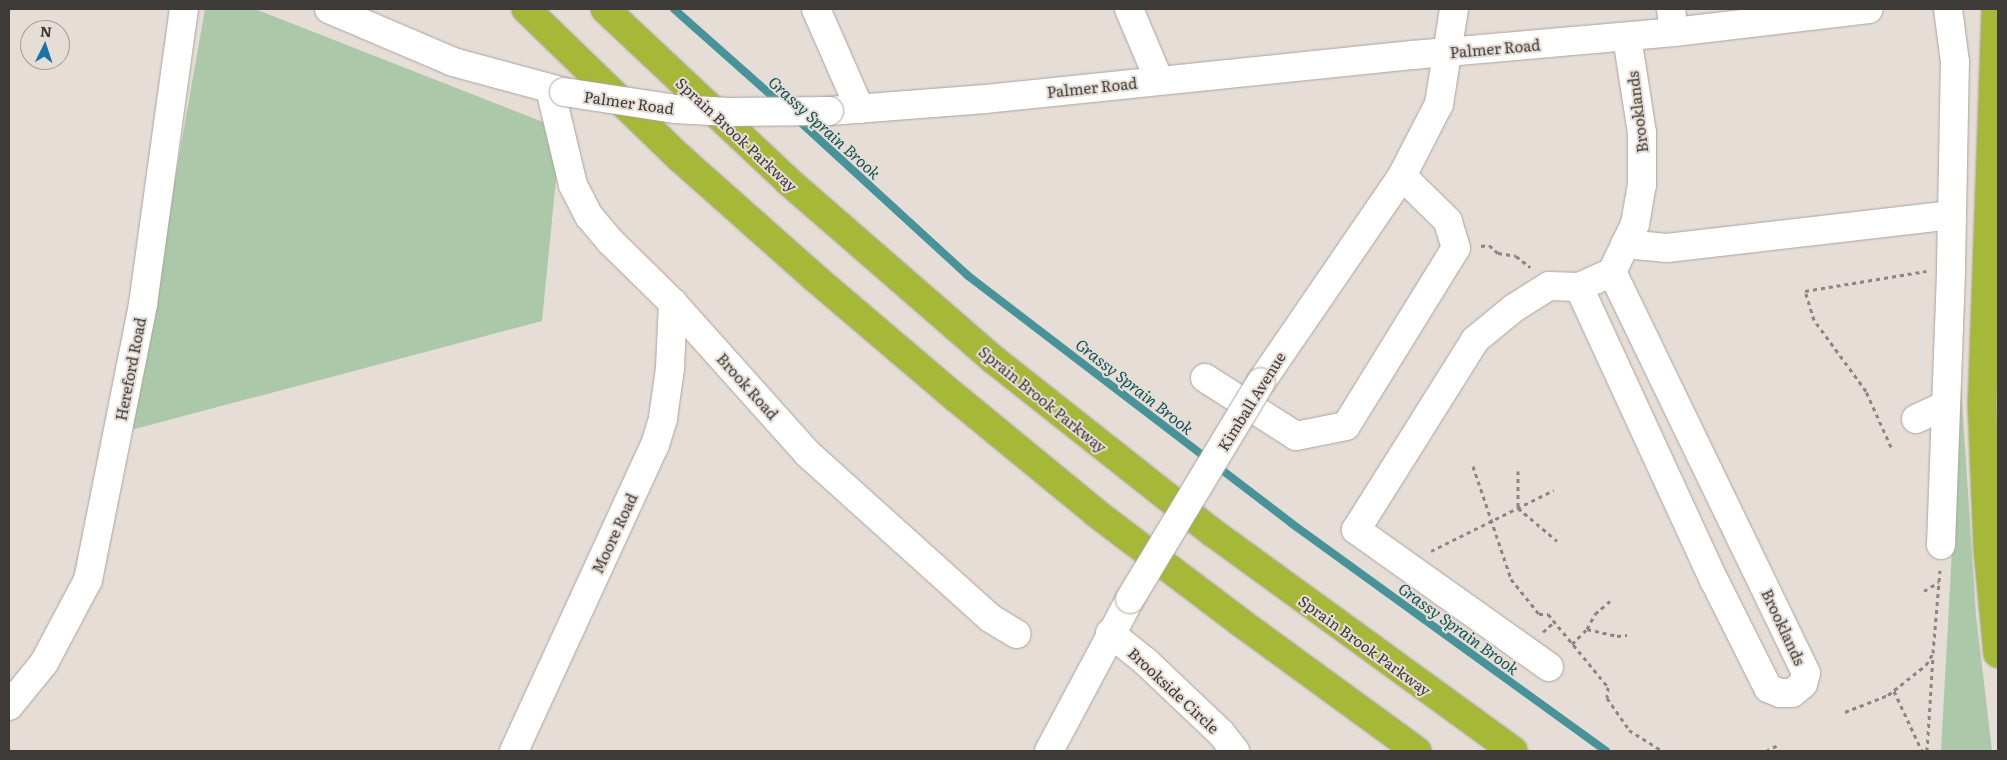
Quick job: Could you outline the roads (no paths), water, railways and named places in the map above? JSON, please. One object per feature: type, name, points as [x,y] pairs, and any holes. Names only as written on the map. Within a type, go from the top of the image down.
[{"type":"highway","points":[[526,9],[687,164],[815,278],[954,397],[1103,519],[1417,751]]},
{"type":"highway","name":"Sprain Brook Parkway","points":[[606,9],[788,181],[994,360],[1212,532],[1354,638],[1513,751]]},
{"type":"highway","points":[[1996,9],[1982,411],[1987,534],[1998,654]]},
{"type":"street","name":"Hereford Road","points":[[9,706],[44,663],[88,580],[143,304],[184,9]]},
{"type":"street","name":"Palmer Road","points":[[329,9],[453,62],[557,90],[675,109],[729,112],[829,111],[986,99],[1446,52],[1627,37],[1672,20],[1869,9]]},
{"type":"street","points":[[816,9],[860,109]]},
{"type":"street","points":[[1129,9],[1159,80]]},
{"type":"street","name":"Kimball Avenue","points":[[1049,751],[1110,633],[1261,382],[1402,176],[1439,104],[1454,9]]},
{"type":"street","points":[[1941,545],[1951,267],[1955,62],[1948,9]]},
{"type":"street","name":"Brooklands","points":[[1579,286],[1714,580],[1768,688],[1780,693],[1792,693],[1802,684],[1806,673],[1612,272],[1635,224],[1642,185],[1642,133],[1627,37]]},
{"type":"street","name":"Brook Road","points":[[557,90],[573,185],[589,216],[610,241],[673,303],[807,452],[990,618],[1016,634]]},
{"type":"street","points":[[1205,378],[1296,436],[1346,426],[1456,248],[1448,221],[1402,176]]},
{"type":"street","points":[[1626,244],[1667,248],[1952,215]]},
{"type":"street","points":[[1549,667],[1356,530],[1475,340],[1514,308],[1549,286],[1579,286],[1612,272]]},
{"type":"street","name":"Moore Road","points":[[514,751],[655,445],[663,418],[670,368],[673,303]]},
{"type":"street","points":[[1916,420],[1946,404]]},
{"type":"street","points":[[1648,438],[1684,421]]},
{"type":"street","name":"Brookside Circle","points":[[1110,633],[1145,661],[1222,733],[1235,751]]},
{"type":"waterway","name":"Grassy Sprain Brook","points":[[674,9],[781,104]]},
{"type":"waterway","name":"Grassy Sprain Brook","points":[[797,119],[967,275],[1291,523],[1606,751]]}]
